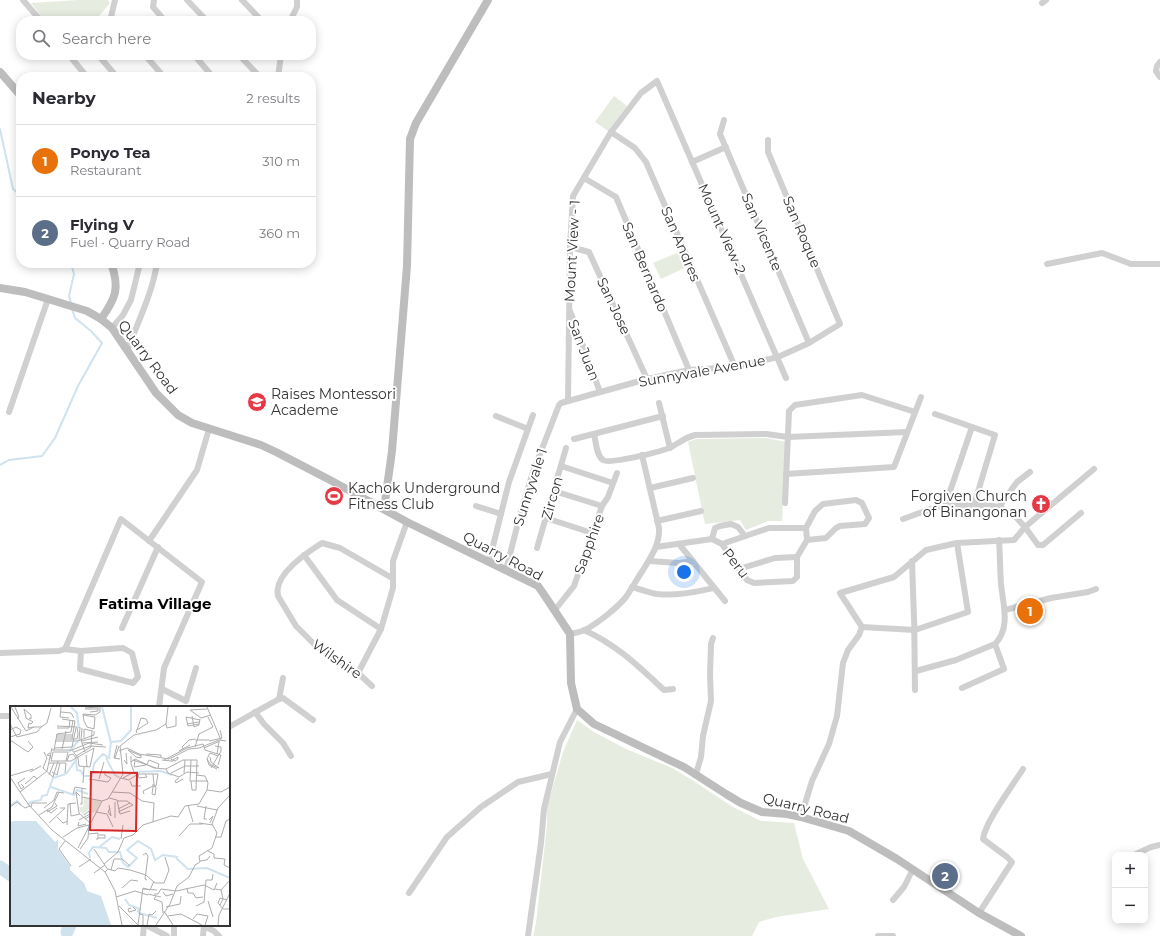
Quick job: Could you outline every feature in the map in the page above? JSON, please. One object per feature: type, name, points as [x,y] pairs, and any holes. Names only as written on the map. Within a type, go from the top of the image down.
[{"type":"street","points":[[23,0],[36,16]]},
{"type":"street","points":[[112,16],[114,0]]},
{"type":"street","points":[[154,0],[153,7],[161,16]]},
{"type":"street","points":[[187,0],[202,16]]},
{"type":"street","points":[[242,0],[257,16]]},
{"type":"street","points":[[291,0],[297,7]]},
{"type":"street","points":[[292,16],[297,7],[298,0]]},
{"type":"street","points":[[384,509],[392,451],[407,266],[410,139],[416,123],[488,0]]},
{"type":"street","points":[[73,60],[83,72]]},
{"type":"street","points":[[102,60],[113,72]]},
{"type":"street","points":[[149,60],[160,72]]},
{"type":"street","points":[[198,60],[209,72]]},
{"type":"street","points":[[244,60],[255,72]]},
{"type":"street","points":[[279,72],[280,60]]},
{"type":"street","points":[[1160,62],[1156,66],[1156,71],[1160,77]]},
{"type":"street","points":[[0,72],[16,90]]},
{"type":"street","name":"Mount View - 1","points":[[568,401],[568,308],[573,196],[611,132],[641,93],[658,80]]},
{"type":"street","name":"Mount View-2","points":[[658,80],[786,378]]},
{"type":"street","name":"San Vicente","points":[[724,120],[720,134],[809,343]]},
{"type":"street","name":"San Andres","points":[[611,132],[635,148],[646,162],[735,368]]},
{"type":"street","name":"San Roque","points":[[768,140],[768,152],[840,324]]},
{"type":"street","points":[[692,162],[726,147]]},
{"type":"street","name":"San Bernardo","points":[[584,178],[616,197],[689,370]]},
{"type":"street","name":"San Jose","points":[[570,247],[589,252],[647,379]]},
{"type":"street","points":[[1047,264],[1102,253],[1131,264],[1160,264]]},
{"type":"street","points":[[101,318],[110,307],[116,291],[116,276],[114,268]]},
{"type":"street","points":[[112,328],[123,315],[131,300],[139,268]]},
{"type":"street","points":[[127,351],[147,302],[154,281],[156,268]]},
{"type":"street","name":"Quarry Road","points":[[0,288],[25,292],[66,304],[87,311],[101,318],[112,328],[156,393],[178,416],[192,423],[261,445],[276,452],[407,522],[538,586],[570,634]]},
{"type":"street","points":[[9,412],[48,299]]},
{"type":"street","name":"San Juan","points":[[568,308],[600,392]]},
{"type":"street","name":"Sunnyvale Avenue","points":[[559,405],[568,401],[647,379],[689,370],[735,368],[778,357],[809,343],[840,324]]},
{"type":"street","points":[[785,503],[790,411],[795,405],[862,395],[915,412]]},
{"type":"street","points":[[786,474],[892,468],[896,465],[921,397]]},
{"type":"street","points":[[659,403],[670,448]]},
{"type":"street","name":"Sunnyvale 1","points":[[506,570],[521,511],[533,472],[559,405]]},
{"type":"street","points":[[489,562],[509,482],[533,414]]},
{"type":"street","points":[[935,414],[995,435],[974,505]]},
{"type":"street","points":[[496,416],[528,429]]},
{"type":"street","points":[[574,438],[662,416]]},
{"type":"street","points":[[945,506],[972,427]]},
{"type":"street","points":[[149,541],[197,470],[209,429]]},
{"type":"street","points":[[594,434],[599,455],[602,460],[607,462],[670,448],[685,438],[695,435],[766,434],[788,437],[907,432]]},
{"type":"street","name":"Zircon","points":[[537,548],[566,448]]},
{"type":"street","points":[[528,936],[541,843],[544,809],[560,742],[577,709],[571,683],[570,634],[584,630],[612,611],[625,598],[649,560],[660,536],[642,455]]},
{"type":"street","points":[[561,466],[613,483]]},
{"type":"street","points":[[862,627],[840,593],[894,578],[926,550],[957,543],[1014,540],[1025,526],[1094,469]]},
{"type":"street","points":[[999,507],[1017,482],[1030,472]]},
{"type":"street","name":"Sapphire","points":[[554,611],[574,586],[602,506],[608,497],[617,473]]},
{"type":"street","points":[[650,488],[693,478]]},
{"type":"street","points":[[554,492],[602,506]]},
{"type":"street","points":[[739,569],[775,558],[797,557],[807,540],[806,528],[815,511],[823,504],[858,501],[862,503],[869,518],[865,524],[836,528],[826,538],[807,540]]},
{"type":"street","points":[[903,519],[936,507],[974,505],[999,507],[1013,514],[1025,526],[1038,545],[1043,545],[1081,513]]},
{"type":"street","points":[[476,506],[501,514]]},
{"type":"street","points":[[657,521],[701,511]]},
{"type":"street","points":[[546,518],[592,533]]},
{"type":"street","points":[[65,649],[121,519],[202,582],[164,668],[159,706]]},
{"type":"street","points":[[358,673],[381,629],[393,588],[393,561],[407,522]]},
{"type":"street","points":[[712,539],[715,528],[731,524],[735,524],[745,536]]},
{"type":"street","points":[[656,547],[712,539],[722,544],[775,527],[806,528]]},
{"type":"street","points":[[916,671],[956,660],[995,644],[998,641],[1004,624],[1005,610],[1001,584],[999,540]]},
{"type":"street","name":"Wilshire","points":[[372,686],[358,673],[314,644],[296,626],[277,592],[285,571],[322,542],[332,544],[340,548],[392,578]]},
{"type":"street","points":[[862,627],[915,630],[968,612],[957,543]]},
{"type":"street","points":[[679,544],[725,601]]},
{"type":"street","name":"Peru","points":[[722,544],[747,580],[754,583],[793,581],[797,577],[797,557]]},
{"type":"street","points":[[122,628],[158,547]]},
{"type":"street","points":[[304,555],[337,600],[381,629]]},
{"type":"street","points":[[649,560],[679,563],[693,561]]},
{"type":"street","points":[[912,561],[915,630],[914,654],[916,671],[915,690]]},
{"type":"street","points":[[632,587],[656,594],[688,594],[714,588]]},
{"type":"street","points":[[1005,610],[1051,598],[1088,592],[1096,589]]},
{"type":"street","points":[[801,817],[812,780],[829,744],[837,716],[843,663],[848,650],[859,635],[862,627]]},
{"type":"street","points":[[584,630],[602,639],[622,652],[664,690],[673,689]]},
{"type":"street","points":[[696,774],[701,757],[703,736],[711,701],[710,675],[711,644],[713,638]]},
{"type":"street","points":[[962,688],[1004,669],[995,644]]},
{"type":"street","points":[[0,653],[59,651],[65,649],[81,651],[124,648],[132,653],[138,677],[133,683],[80,669],[81,651]]},
{"type":"street","points":[[162,689],[186,701],[196,668]]},
{"type":"street","points":[[280,699],[283,678]]},
{"type":"street","points":[[230,727],[255,712],[284,698],[312,720]]},
{"type":"street","name":"Quarry Road","points":[[577,709],[584,717],[594,724],[696,774],[741,803],[762,812],[801,817],[849,831],[913,869],[979,913],[1021,936]]},
{"type":"street","points":[[255,712],[264,724],[283,743],[291,756]]},
{"type":"street","points":[[979,913],[1012,862],[983,839],[984,834],[997,809],[1023,769]]},
{"type":"street","points":[[409,893],[447,837],[481,807],[518,782],[552,774]]},
{"type":"street","points":[[1140,852],[1150,847],[1160,845]]},
{"type":"street","points":[[893,900],[904,887],[913,869]]},
{"type":"street","points":[[143,936],[145,926]]},
{"type":"street","points":[[147,926],[167,936]]},
{"type":"street","points":[[203,936],[204,926],[214,931],[219,936]]},
{"type":"street","points":[[878,936],[893,936]]},
{"type":"shaded area","points":[[108,0],[110,3],[99,16],[41,16],[31,3]]},
{"type":"shaded area","points":[[614,96],[627,106],[608,131],[595,122]]},
{"type":"shaded area","points":[[684,250],[691,265],[661,279],[653,263]]},
{"type":"shaded area","points":[[766,438],[786,442],[782,521],[768,521],[746,530],[740,520],[705,524],[688,442],[696,439]]},
{"type":"shaded area","points":[[577,720],[594,732],[626,749],[672,768],[733,807],[761,821],[794,823],[803,859],[829,909],[776,917],[759,922],[752,936],[533,936],[536,923],[547,825],[547,807],[563,752]]},
{"type":"waterway","points":[[0,129],[13,189],[16,192]]},
{"type":"waterway","points":[[71,303],[69,296],[74,274],[72,268]]},
{"type":"waterway","points":[[0,465],[9,460],[42,456],[55,438],[78,386],[102,343],[91,331],[75,318],[72,309]]},
{"type":"waterway","points":[[0,867],[10,874]]},
{"type":"waterway","points":[[69,926],[67,932],[70,926]]},
{"type":"place","name":"Raises Montessori Academe","points":[[257,402]]},
{"type":"place","name":"Kachok Underground Fitness Club","points":[[334,496]]},
{"type":"place","name":"Forgiven Church of Binangonan","points":[[1041,504]]},
{"type":"place","name":"Ponyo Tea","points":[[1030,611]]},
{"type":"place","name":"Flying V","points":[[945,876]]},
{"type":"district","name":"Fatima Village","points":[[155,604]]}]
